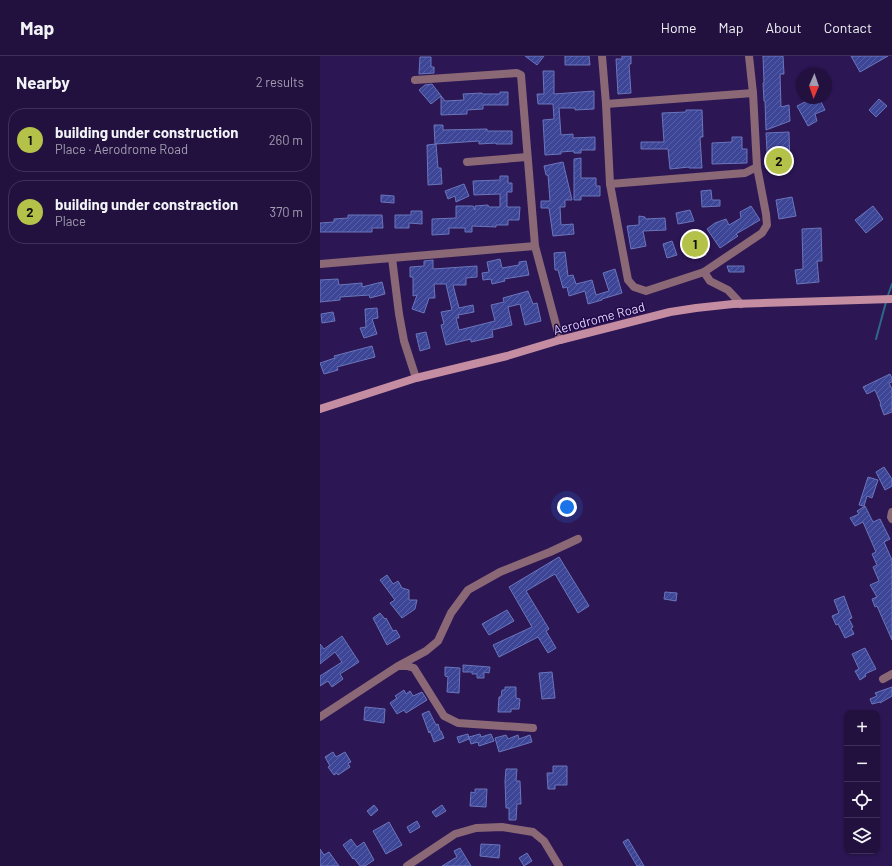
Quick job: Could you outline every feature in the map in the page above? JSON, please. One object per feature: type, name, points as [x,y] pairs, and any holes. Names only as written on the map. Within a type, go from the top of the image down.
[{"type":"street","points":[[602,56],[610,184],[628,280],[634,287],[646,291],[704,272],[762,233],[767,225],[756,167],[753,93],[749,56]]},
{"type":"street","points":[[415,80],[517,72],[521,75],[535,246],[560,340]]},
{"type":"street","points":[[606,104],[753,93]]},
{"type":"street","points":[[467,162],[528,157]]},
{"type":"street","points":[[610,184],[745,174],[756,167]]},
{"type":"street","points":[[320,264],[535,246]]},
{"type":"street","points":[[392,258],[398,314],[404,341],[416,378]]},
{"type":"street","points":[[704,272],[710,281],[728,290],[740,304]]},
{"type":"street","name":"Aerodrome Road","points":[[320,409],[416,378],[507,356],[560,340],[670,312],[740,304],[892,299]]},
{"type":"street","points":[[892,512],[892,519]]},
{"type":"street","points":[[320,717],[398,666],[426,651],[438,641],[451,613],[468,590],[500,572],[578,539]]},
{"type":"street","points":[[398,666],[414,668],[444,716],[458,722],[533,728]]},
{"type":"street","points":[[883,678],[892,674]]},
{"type":"street","points":[[407,866],[455,834],[476,828],[502,827],[533,832],[544,841],[560,866]]},
{"type":"building","points":[[525,56],[544,56],[537,65]]},
{"type":"building","points":[[565,56],[589,56],[590,65],[565,65]]},
{"type":"building","points":[[622,56],[631,56],[631,64],[629,64],[631,93],[618,94],[616,59],[622,59]]},
{"type":"building","points":[[763,56],[783,56],[784,74],[780,74],[781,107],[789,105],[790,121],[766,130],[763,83]]},
{"type":"building","points":[[851,56],[888,56],[860,72]]},
{"type":"building","points":[[420,57],[431,57],[431,67],[434,67],[434,73],[419,74]]},
{"type":"building","points":[[543,71],[554,71],[554,94],[594,91],[594,109],[575,110],[575,108],[559,108],[561,135],[573,134],[573,138],[595,137],[595,150],[581,150],[581,153],[574,153],[574,151],[545,155],[543,120],[554,119],[553,104],[538,104],[537,94],[544,94]]},
{"type":"building","points":[[432,84],[445,101],[464,100],[463,94],[500,94],[500,92],[508,92],[508,105],[483,105],[483,109],[467,110],[467,114],[441,115],[441,96],[431,104],[419,90],[425,85]]},
{"type":"building","points":[[879,99],[887,106],[876,117],[869,110]]},
{"type":"building","points":[[801,104],[822,104],[825,110],[815,114],[817,121],[808,126],[797,106]]},
{"type":"building","points":[[686,110],[702,110],[703,137],[700,137],[702,168],[689,167],[670,169],[668,149],[641,149],[641,142],[664,142],[662,113],[686,112]]},
{"type":"building","points":[[434,125],[443,125],[443,130],[487,129],[487,131],[512,131],[512,144],[479,144],[479,141],[435,144]]},
{"type":"building","points":[[789,132],[790,169],[768,169],[766,133]]},
{"type":"building","points":[[732,137],[742,137],[742,149],[747,149],[747,163],[712,164],[712,143],[732,142]]},
{"type":"building","points":[[436,144],[438,168],[441,168],[442,184],[428,185],[427,145]]},
{"type":"building","points":[[581,158],[581,178],[596,178],[596,186],[600,186],[600,196],[581,196],[581,200],[574,200],[574,159]]},
{"type":"building","points":[[563,162],[572,200],[565,200],[565,207],[560,207],[561,225],[573,224],[574,234],[553,236],[549,208],[541,208],[541,201],[550,201],[548,175],[546,175],[544,166]]},
{"type":"building","points":[[500,176],[508,176],[508,183],[512,183],[512,192],[507,192],[507,207],[520,207],[519,220],[508,220],[508,225],[496,225],[496,227],[472,226],[472,232],[465,232],[465,228],[449,228],[449,234],[432,235],[432,219],[456,218],[456,206],[473,206],[475,210],[475,206],[488,205],[489,207],[500,207],[500,194],[474,195],[473,181],[500,180]]},
{"type":"building","points":[[464,184],[469,196],[456,202],[455,196],[448,199],[445,191]]},
{"type":"building","points":[[711,190],[712,200],[720,200],[720,206],[702,207],[701,191]]},
{"type":"building","points":[[381,195],[394,196],[394,203],[381,202]]},
{"type":"building","points":[[792,197],[796,216],[779,219],[776,200]]},
{"type":"building","points":[[751,206],[760,220],[736,234],[738,236],[720,248],[707,229],[715,223],[726,219],[729,225],[741,218],[740,212]]},
{"type":"building","points":[[873,206],[883,219],[866,233],[855,220]]},
{"type":"building","points":[[690,210],[694,221],[678,224],[676,213]]},
{"type":"building","points":[[411,211],[422,211],[422,224],[409,223],[409,228],[395,228],[395,215],[411,215]]},
{"type":"building","points":[[348,215],[382,215],[383,228],[372,228],[372,232],[320,232],[320,223],[334,222],[334,219],[348,218]]},
{"type":"building","points":[[639,216],[645,217],[645,219],[665,218],[666,230],[643,231],[646,246],[631,249],[627,226],[639,225]]},
{"type":"building","points":[[821,228],[822,261],[817,261],[819,282],[797,284],[795,270],[803,269],[802,229]]},
{"type":"building","points":[[697,230],[706,255],[693,259],[684,234]]},
{"type":"building","points":[[672,241],[677,255],[667,258],[663,244]]},
{"type":"building","points":[[565,252],[568,276],[573,275],[576,284],[592,280],[596,295],[609,291],[603,273],[615,269],[622,293],[588,304],[585,291],[569,296],[567,287],[563,288],[558,270],[555,270],[554,253]]},
{"type":"building","points":[[500,259],[502,268],[519,265],[519,262],[526,261],[529,275],[504,279],[505,281],[492,284],[491,279],[483,280],[482,273],[489,272],[487,262]]},
{"type":"building","points":[[433,260],[433,269],[477,266],[477,277],[466,278],[466,285],[453,285],[459,308],[473,305],[474,312],[458,315],[459,318],[456,318],[459,330],[495,321],[491,305],[504,302],[503,298],[528,291],[533,304],[537,303],[541,321],[525,325],[520,304],[508,307],[512,325],[492,330],[493,337],[471,342],[471,339],[446,345],[441,325],[444,324],[441,312],[452,310],[446,284],[434,284],[435,298],[429,298],[424,313],[412,309],[417,295],[413,296],[413,277],[410,277],[410,267],[424,266],[424,261]]},
{"type":"building","points":[[727,266],[744,266],[744,272],[729,272]]},
{"type":"building","points":[[338,279],[339,285],[362,283],[362,287],[382,282],[385,294],[370,298],[369,295],[340,297],[340,300],[320,302],[320,280]]},
{"type":"building","points":[[377,308],[378,318],[372,319],[377,334],[364,338],[360,328],[366,327],[365,309]]},
{"type":"building","points":[[333,312],[335,321],[322,323],[321,314]]},
{"type":"building","points":[[426,332],[430,348],[420,351],[416,334]]},
{"type":"building","points":[[372,346],[375,357],[337,367],[338,370],[324,374],[320,363],[335,358],[334,356]]},
{"type":"building","points":[[890,374],[892,378],[892,382],[889,383],[892,389],[892,412],[884,415],[875,390],[867,394],[863,387]]},
{"type":"building","points":[[884,467],[892,479],[892,486],[885,490],[876,472]]},
{"type":"building","points":[[868,477],[878,480],[872,498],[867,496],[864,506],[859,505]]},
{"type":"building","points":[[865,506],[873,522],[880,519],[890,539],[884,542],[892,560],[892,640],[877,606],[875,607],[872,599],[877,597],[870,585],[879,581],[873,567],[877,565],[872,554],[876,552],[863,522],[855,526],[850,518],[859,514],[857,511]]},
{"type":"building","points":[[559,557],[589,606],[578,613],[555,574],[526,591],[549,629],[546,631],[556,648],[548,653],[538,637],[499,657],[493,645],[532,627],[509,587]]},
{"type":"building","points":[[387,575],[393,584],[398,581],[402,588],[409,590],[409,600],[417,600],[415,609],[402,618],[390,603],[395,600],[380,580]]},
{"type":"building","points":[[665,592],[677,593],[676,601],[664,599]]},
{"type":"building","points":[[844,596],[852,618],[849,619],[853,627],[851,628],[854,634],[845,638],[832,616],[839,613],[834,600]]},
{"type":"building","points":[[507,610],[514,621],[489,635],[482,624]]},
{"type":"building","points":[[380,613],[385,619],[386,618],[393,631],[396,630],[400,637],[387,645],[373,618]]},
{"type":"building","points":[[342,636],[359,662],[340,674],[343,679],[332,687],[328,681],[320,686],[320,676],[342,662],[335,652],[320,664],[320,644],[324,649]]},
{"type":"building","points":[[865,648],[876,669],[865,674],[866,676],[860,680],[855,671],[859,669],[852,654]]},
{"type":"building","points":[[463,665],[490,667],[489,673],[484,672],[484,678],[477,678],[477,674],[472,674],[472,672],[463,672]]},
{"type":"building","points":[[445,667],[460,668],[459,693],[447,692],[448,677],[445,676]]},
{"type":"building","points":[[552,672],[555,698],[542,699],[539,673]]},
{"type":"building","points":[[505,687],[516,687],[516,698],[520,699],[519,709],[511,709],[511,712],[498,712],[499,697],[501,697],[502,690],[505,690]]},
{"type":"building","points":[[892,687],[892,696],[880,703],[872,704],[870,699],[877,696],[875,693]]},
{"type":"building","points":[[404,690],[406,694],[410,691],[413,696],[422,692],[427,700],[406,713],[404,710],[397,714],[390,703],[397,698],[395,696]]},
{"type":"building","points":[[365,707],[385,709],[384,723],[364,720]]},
{"type":"building","points":[[429,711],[436,725],[438,724],[444,738],[434,742],[422,714]]},
{"type":"building","points":[[468,734],[469,739],[459,743],[457,737]]},
{"type":"building","points":[[480,734],[481,737],[491,734],[494,741],[479,746],[478,742],[471,744],[469,737]]},
{"type":"building","points":[[506,735],[508,739],[518,735],[519,739],[530,735],[532,742],[499,752],[495,738]]},
{"type":"building","points":[[333,752],[336,757],[345,752],[351,762],[348,763],[350,767],[338,775],[337,773],[334,775],[328,767],[330,766],[325,757]]},
{"type":"building","points":[[553,766],[567,766],[567,785],[555,785],[555,789],[548,789],[547,773],[553,773]]},
{"type":"building","points":[[506,769],[517,769],[516,781],[520,781],[521,804],[517,804],[516,820],[509,820],[509,808],[506,808]]},
{"type":"building","points":[[475,789],[487,789],[486,807],[470,806],[471,792],[475,793]]},
{"type":"building","points":[[374,805],[378,810],[371,816],[367,811]]},
{"type":"building","points":[[442,805],[446,811],[436,817],[432,812]]},
{"type":"building","points":[[417,821],[420,827],[410,833],[407,827]]},
{"type":"building","points":[[389,822],[402,845],[386,854],[373,831]]},
{"type":"building","points":[[351,839],[357,847],[364,842],[374,860],[365,866],[360,866],[343,845]]},
{"type":"building","points":[[628,839],[644,866],[637,866],[623,842]]},
{"type":"building","points":[[481,844],[500,845],[499,858],[480,856]]},
{"type":"building","points":[[460,848],[471,866],[442,866],[457,857],[454,851]]},
{"type":"building","points":[[320,849],[324,855],[329,852],[339,866],[320,866]]},
{"type":"building","points":[[527,853],[532,861],[524,866],[519,858]]},
{"type":"waterway","points":[[887,298],[892,284]]},
{"type":"waterway","points":[[876,339],[886,302]]},
{"type":"place","name":"building under constraction","points":[[779,161]]},
{"type":"place","name":"building under construction","points":[[695,244]]}]
